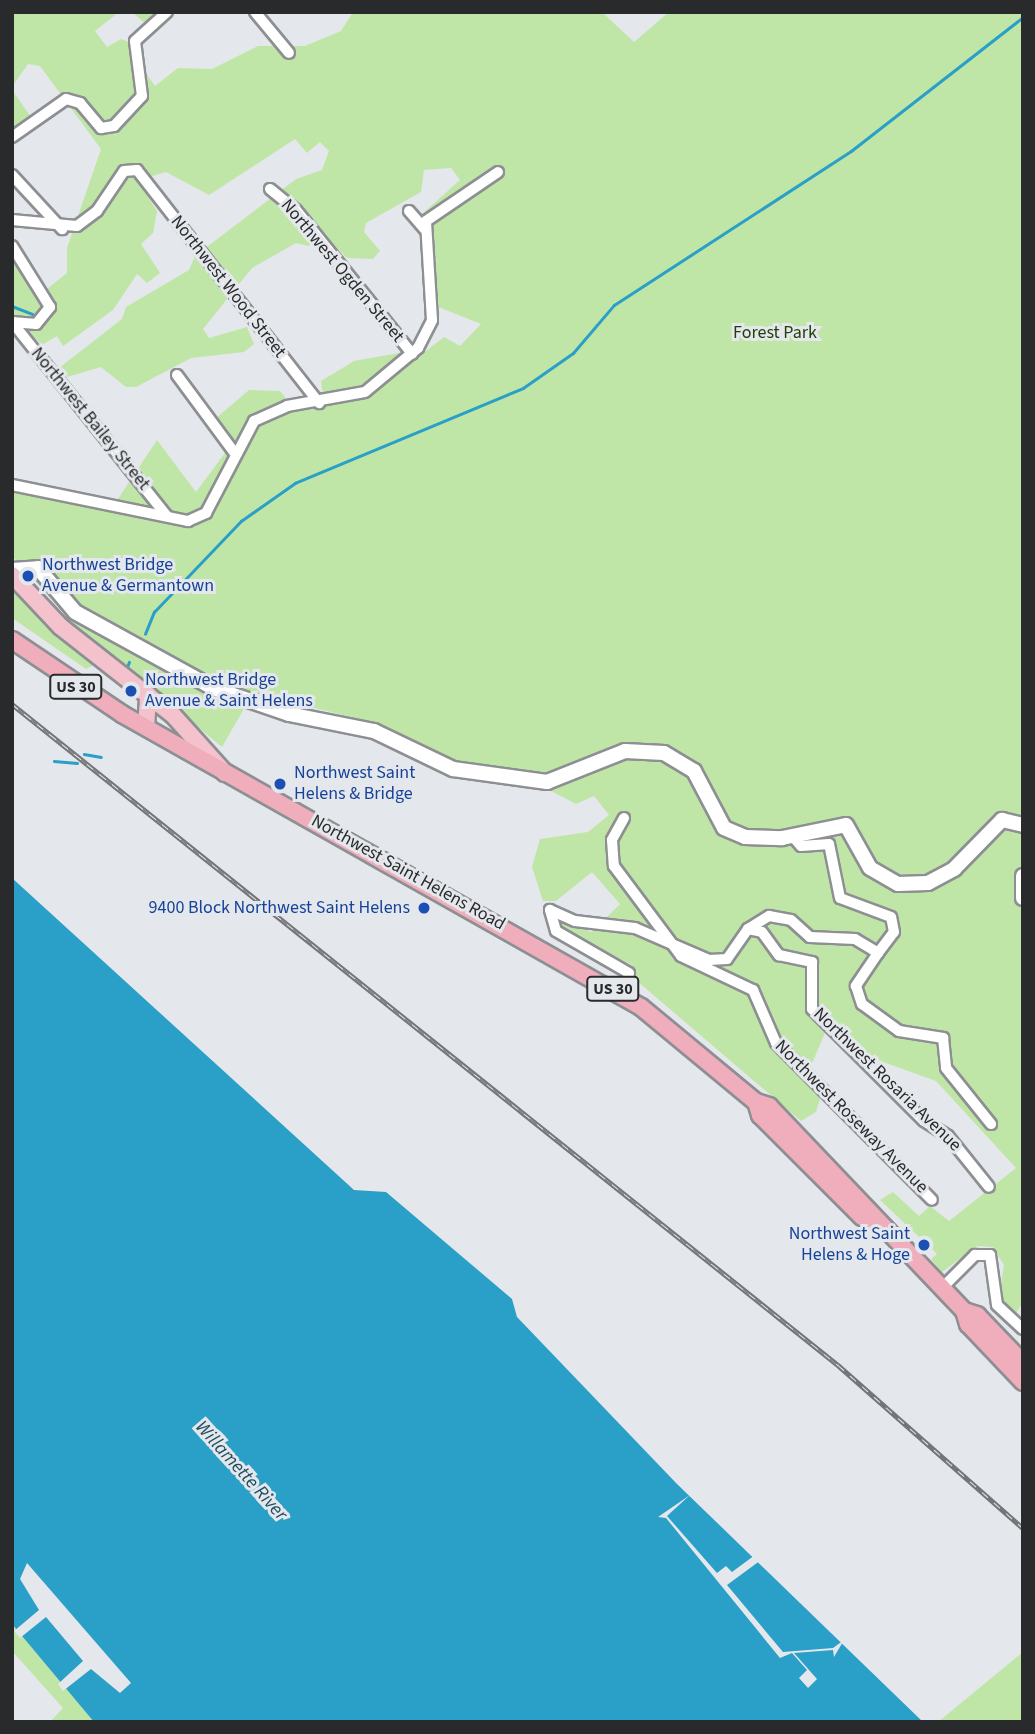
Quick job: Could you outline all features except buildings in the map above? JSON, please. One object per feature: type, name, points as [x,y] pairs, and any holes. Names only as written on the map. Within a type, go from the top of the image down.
[{"type":"highway","name":"Northwest Saint Helens Road","points":[[12,640],[69,683],[225,774],[625,997],[756,1102],[769,1106],[799,1135],[871,1208],[875,1221],[964,1311],[968,1324],[1023,1382]]},
{"type":"highway","name":"Northwest Saint Helens Road","points":[[964,1311],[977,1315],[1023,1363]]},
{"type":"main road","points":[[12,570],[32,565],[85,619],[244,699],[374,731],[421,757],[494,778],[555,781],[625,751],[653,749],[694,771],[724,828],[745,837],[794,838],[846,825],[877,874],[919,885],[954,869],[997,823],[1021,820]]},
{"type":"main road","points":[[12,575],[61,627],[148,695],[225,774]]},
{"type":"main road","points":[[146,727],[148,695]]},
{"type":"main road","points":[[1023,876],[1023,898]]},
{"type":"street","points":[[12,137],[66,99],[80,103],[101,128],[114,126],[142,96],[135,41],[167,12]]},
{"type":"street","points":[[255,12],[289,53]]},
{"type":"street","name":"Northwest Wood Street","points":[[62,229],[89,218],[124,171],[138,170],[320,403]]},
{"type":"street","points":[[424,228],[439,210],[498,173]]},
{"type":"street","points":[[12,175],[62,229]]},
{"type":"street","name":"Northwest Ogden Street","points":[[270,189],[296,210],[412,354]]},
{"type":"street","points":[[14,483],[188,521],[206,513],[234,452],[254,421],[287,406],[320,403],[365,392],[412,354],[432,320],[424,228],[409,211]]},
{"type":"street","points":[[12,220],[62,229]]},
{"type":"street","points":[[12,246],[50,307],[36,324],[12,322]]},
{"type":"street","name":"Northwest Bailey Street","points":[[12,322],[167,516]]},
{"type":"street","points":[[177,375],[234,452]]},
{"type":"street","name":"Northwest Roseway Avenue","points":[[625,818],[612,839],[614,866],[669,940],[693,967],[753,990],[776,1043],[932,1200]]},
{"type":"street","points":[[794,838],[801,846],[829,844],[840,898],[891,917],[894,932],[856,986],[862,1004],[899,1031],[943,1038],[946,1068],[991,1124]]},
{"type":"street","points":[[625,997],[627,970],[556,931],[548,912],[669,940],[723,960],[748,929],[776,916],[810,937],[855,939],[878,953]]},
{"type":"street","name":"Northwest Rosaria Avenue","points":[[748,929],[762,932],[779,955],[813,962],[815,1012],[924,1121],[948,1136],[989,1187]]},
{"type":"street","points":[[942,1288],[975,1255],[990,1255],[997,1305],[1023,1329]]},
{"type":"green space","name":"Forest Park","points":[[12,12],[119,12],[95,31],[107,47],[121,39],[144,48],[142,68],[155,86],[178,68],[212,69],[258,46],[305,46],[341,31],[353,12],[602,12],[634,42],[669,12],[1023,12],[1023,1302],[1015,1315],[999,1297],[1004,1265],[993,1247],[977,1246],[942,1272],[931,1259],[937,1254],[880,1200],[893,1192],[919,1216],[930,1206],[949,1221],[1016,1168],[936,1081],[869,1057],[840,1030],[825,1033],[810,1068],[820,1099],[816,1112],[801,1121],[637,981],[632,965],[557,926],[560,920],[592,932],[620,904],[592,872],[556,901],[543,901],[532,867],[540,839],[588,832],[609,815],[594,796],[576,804],[521,775],[428,753],[368,721],[253,693],[222,747],[83,633],[12,556],[12,485],[25,494],[112,508],[157,440],[196,492],[231,445],[215,419],[249,390],[280,391],[295,410],[316,409],[324,405],[321,381],[354,361],[399,353],[413,361],[444,337],[460,346],[481,324],[436,306],[427,290],[437,260],[411,224],[460,180],[451,168],[424,170],[421,192],[366,223],[364,232],[380,251],[373,259],[347,258],[327,238],[308,246],[296,243],[252,268],[203,329],[209,338],[247,327],[254,344],[244,352],[191,358],[136,387],[126,387],[101,367],[67,377],[59,368],[122,319],[126,307],[189,270],[195,256],[296,179],[322,170],[329,151],[320,142],[307,153],[295,139],[209,195],[166,172],[152,176],[141,186],[157,211],[153,233],[141,244],[160,273],[147,283],[137,274],[113,310],[63,346],[57,336],[42,345],[26,329],[12,327],[12,268],[18,263],[50,296],[47,289],[67,273],[67,248],[101,149],[40,66],[28,64],[12,87]]},
{"type":"green space","points":[[132,12],[167,12],[147,25]]},
{"type":"green space","points":[[12,90],[31,117],[12,132]]},
{"type":"green space","points":[[12,581],[68,644],[94,665],[86,669],[12,618]]},
{"type":"green space","points":[[12,1624],[94,1722],[50,1722],[63,1708],[12,1651]]},
{"type":"green space","points":[[1023,1652],[1023,1722],[938,1722]]},
{"type":"water","name":"Willamette River","points":[[12,878],[354,1190],[386,1192],[512,1299],[517,1317],[677,1484],[923,1722],[94,1722],[12,1624]]},
{"type":"pier","points":[[690,1495],[667,1516],[717,1573],[726,1566],[732,1572],[755,1555],[761,1560],[727,1585],[783,1652],[833,1648],[844,1640],[834,1657],[833,1650],[794,1653],[817,1679],[808,1688],[799,1678],[807,1670],[792,1653],[780,1658],[666,1518],[658,1517]]},
{"type":"pier","points":[[27,1563],[131,1683],[120,1693],[91,1669],[63,1691],[58,1684],[83,1661],[46,1617],[20,1638],[14,1631],[39,1610],[20,1579]]},
{"type":"waterway","points":[[145,634],[154,612],[241,521],[295,483],[523,388],[573,353],[614,305],[851,151],[1023,17]]},
{"type":"waterway","points":[[12,306],[33,314]]},
{"type":"waterway","points":[[127,667],[129,662]]},
{"type":"waterway","points":[[84,754],[101,757]]},
{"type":"waterway","points":[[54,761],[77,763]]},
{"type":"railway","points":[[12,704],[838,1365],[1023,1528]]},
{"type":"place","name":"Northwest Bridge Avenue & Germantown","points":[[28,576]]},
{"type":"place","name":"Northwest Bridge Avenue & Saint Helens","points":[[131,691]]},
{"type":"place","name":"Northwest Saint Helens & Bridge","points":[[280,784]]},
{"type":"place","name":"9400 Block Northwest Saint Helens","points":[[424,908]]},
{"type":"place","name":"Northwest Saint Helens & Hoge","points":[[924,1245]]}]
